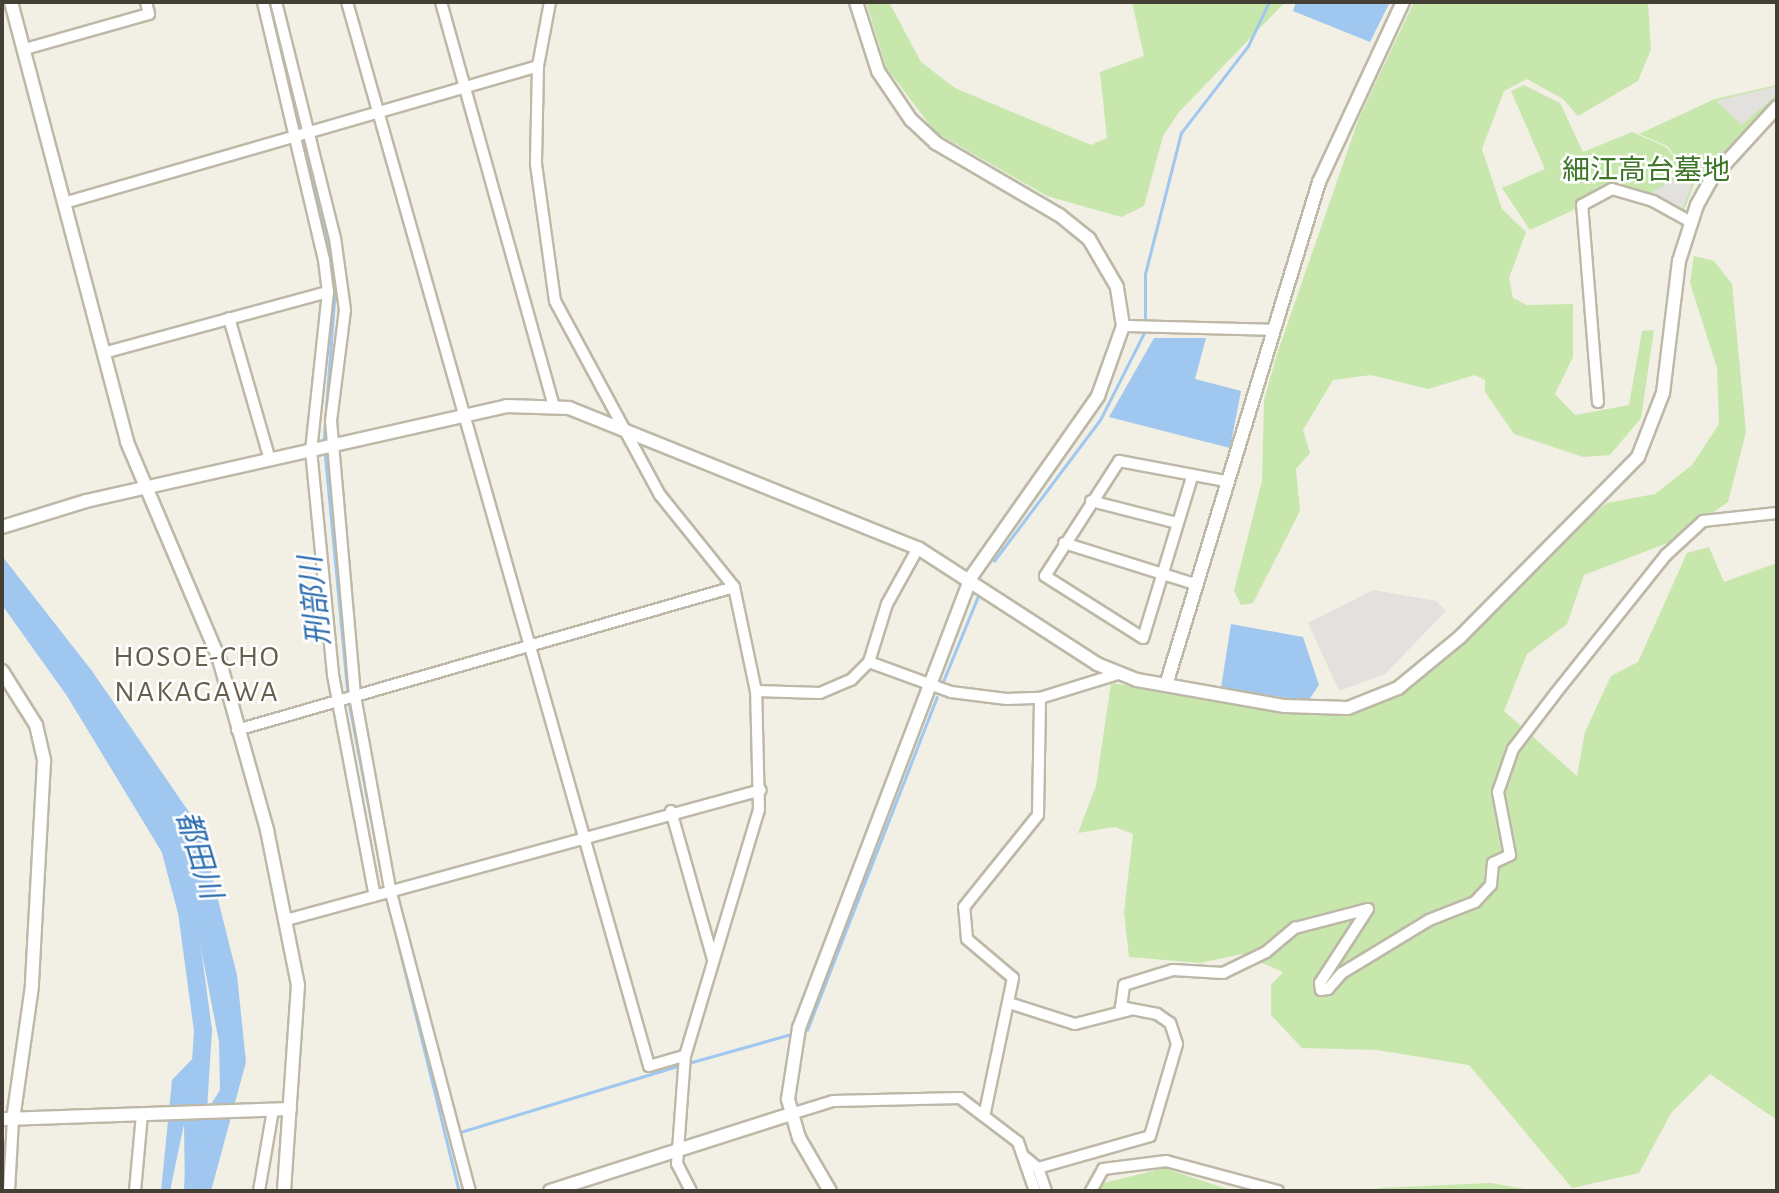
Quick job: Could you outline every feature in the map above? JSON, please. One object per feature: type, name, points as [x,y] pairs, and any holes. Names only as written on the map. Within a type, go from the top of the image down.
[{"type":"street","points":[[12,2],[103,353],[148,489],[219,659],[286,920],[299,994],[284,1191]]},
{"type":"street","points":[[25,49],[149,14],[146,2]]},
{"type":"street","points":[[263,2],[301,136],[335,238],[345,310],[331,446],[354,697],[390,889],[470,1191]]},
{"type":"street","points":[[276,2],[328,292],[312,449],[339,701],[374,893]]},
{"type":"street","points":[[347,2],[649,1066],[685,1056]]},
{"type":"street","points":[[441,2],[554,407]]},
{"type":"street","points":[[550,2],[538,66],[536,164],[555,300],[620,427],[660,495],[734,587],[756,691],[760,790],[685,1056],[677,1164],[691,1191]]},
{"type":"street","points":[[830,1191],[791,1114],[787,1080],[799,1028],[929,681],[971,577],[1098,396],[1123,326],[1117,287],[1089,239],[1059,215],[936,143],[911,120],[878,71],[856,2]]},
{"type":"street","points":[[1166,685],[1319,182],[1402,2]]},
{"type":"street","points":[[64,203],[538,66]]},
{"type":"street","points":[[2,527],[50,510],[506,406],[554,407],[620,427],[918,548],[971,577],[1097,664],[1166,685],[1285,706],[1348,708],[1398,688],[1460,637],[1612,485],[1649,439],[1663,393],[1679,261],[1691,222],[1712,178],[1777,107]]},
{"type":"street","points":[[1598,402],[1582,205],[1612,189],[1653,201],[1691,222]]},
{"type":"street","points":[[103,353],[328,292]]},
{"type":"street","points":[[229,318],[271,460]]},
{"type":"street","points":[[1123,326],[1273,330]]},
{"type":"street","points":[[1192,477],[1143,638],[1045,576],[1119,461],[1192,477],[1226,481]]},
{"type":"street","points":[[1091,501],[1177,523]]},
{"type":"street","points":[[1038,1168],[1150,1136],[1177,1044],[1170,1023],[1130,1010],[1117,999],[1125,985],[1173,970],[1223,973],[1266,952],[1295,928],[1368,909],[1320,983],[1321,990],[1328,989],[1342,973],[1429,920],[1475,902],[1490,885],[1493,863],[1510,855],[1498,792],[1506,768],[1555,694],[1666,555],[1703,521],[1777,513]]},
{"type":"street","points":[[1064,543],[1195,584]]},
{"type":"street","points":[[756,691],[837,689],[869,662],[891,592],[918,548]]},
{"type":"street","points":[[237,730],[734,587]]},
{"type":"street","points":[[869,662],[929,681],[951,692],[1040,698],[1121,673]]},
{"type":"street","points":[[2,671],[36,725],[44,761],[32,986],[7,1119],[9,1191]]},
{"type":"street","points":[[985,1112],[1013,978],[967,939],[964,907],[1038,815],[1040,698]]},
{"type":"street","points":[[286,920],[582,834],[760,790]]},
{"type":"street","points":[[671,811],[713,959]]},
{"type":"street","points":[[1009,1003],[1075,1024],[1130,1010]]},
{"type":"street","points":[[550,1191],[833,1101],[938,1097],[961,1098],[985,1112],[1018,1142],[1026,1158],[1035,1191]]},
{"type":"street","points":[[7,1119],[290,1109]]},
{"type":"street","points":[[259,1191],[268,1110]]},
{"type":"street","points":[[135,1191],[144,1114]]},
{"type":"street","points":[[1026,1158],[1038,1168],[1045,1191]]},
{"type":"street","points":[[1091,1191],[1103,1169],[1166,1161],[1278,1191]]},
{"type":"green space","points":[[866,2],[889,2],[921,62],[955,88],[1091,145],[1107,138],[1100,72],[1144,56],[1132,2],[1285,2],[1179,112],[1163,136],[1144,206],[1121,217],[1047,196],[935,132],[886,67]]},
{"type":"green space","points":[[1414,2],[1648,2],[1651,49],[1638,81],[1578,116],[1563,99],[1527,79],[1504,91],[1482,149],[1502,209],[1526,232],[1509,278],[1513,298],[1527,305],[1573,304],[1573,357],[1555,394],[1575,415],[1629,405],[1642,331],[1654,330],[1641,418],[1610,455],[1583,457],[1514,434],[1485,392],[1485,380],[1475,375],[1428,389],[1371,375],[1333,380],[1303,430],[1310,453],[1296,469],[1300,511],[1253,603],[1241,605],[1234,591],[1262,481],[1264,400],[1277,354],[1359,118]]},
{"type":"green space","name":"細江高台墓地","points":[[1524,85],[1560,103],[1583,152],[1632,132],[1666,147],[1690,176],[1667,146],[1639,134],[1715,99],[1777,85],[1777,98],[1695,182],[1680,221],[1617,190],[1530,230],[1502,188],[1545,169],[1511,91]]},
{"type":"green space","points":[[1694,256],[1714,261],[1732,284],[1746,432],[1728,502],[1670,542],[1584,575],[1567,624],[1527,654],[1504,711],[1577,776],[1585,732],[1611,676],[1638,662],[1687,553],[1709,547],[1724,582],[1777,563],[1777,1120],[1710,1074],[1671,1113],[1639,1173],[1572,1188],[1469,1065],[1377,1050],[1302,1048],[1271,1015],[1271,985],[1283,972],[1242,954],[1200,963],[1129,957],[1124,912],[1133,834],[1115,827],[1078,833],[1096,786],[1111,683],[1285,706],[1375,699],[1441,653],[1524,571],[1607,503],[1655,494],[1692,465],[1719,424],[1717,368],[1690,283]]},
{"type":"green space","points":[[1164,1168],[1233,1191],[1078,1191],[1084,1188]]},
{"type":"green space","points":[[1491,1183],[1535,1191],[1369,1191],[1380,1188]]},
{"type":"shaded area","points":[[1777,86],[1777,94],[1742,125],[1716,101]]},
{"type":"shaded area","points":[[1679,176],[1692,185],[1679,216],[1649,194]]},
{"type":"shaded area","points":[[1373,590],[1436,601],[1446,611],[1385,674],[1339,691],[1308,623]]},
{"type":"water","points":[[1296,2],[1390,2],[1370,42],[1293,11]]},
{"type":"water","points":[[1154,338],[1206,338],[1195,379],[1241,391],[1230,448],[1109,417]]},
{"type":"water","points":[[2,556],[92,671],[200,828],[237,975],[246,1062],[211,1191],[185,1191],[184,1124],[170,1191],[161,1191],[172,1080],[198,1053],[192,1091],[197,1127],[220,1090],[219,1042],[192,902],[67,696],[2,605]]},
{"type":"water","points":[[1231,624],[1303,637],[1319,685],[1308,701],[1221,688]]},
{"type":"waterway","name":"刑部川","points":[[269,2],[300,131]]},
{"type":"waterway","points":[[1145,323],[1145,274],[1181,133],[1248,46],[1269,2]]},
{"type":"waterway","name":"刑部川","points":[[302,138],[336,280],[324,444]]},
{"type":"waterway","points":[[994,561],[1100,420],[1146,329]]},
{"type":"waterway","points":[[325,451],[348,695]]},
{"type":"waterway","points":[[942,684],[979,594]]},
{"type":"waterway","points":[[807,1030],[937,697]]},
{"type":"waterway","name":"刑部川","points":[[349,702],[385,891]]},
{"type":"waterway","name":"都田川","points":[[171,852],[187,912],[203,1030],[193,1191]]},
{"type":"waterway","name":"刑部川","points":[[387,897],[459,1191]]},
{"type":"waterway","points":[[692,1062],[788,1035]]},
{"type":"waterway","points":[[457,1133],[677,1066]]},
{"type":"district","name":"HOSOE-CHO NAKAGAWA","points":[[197,674]]}]
